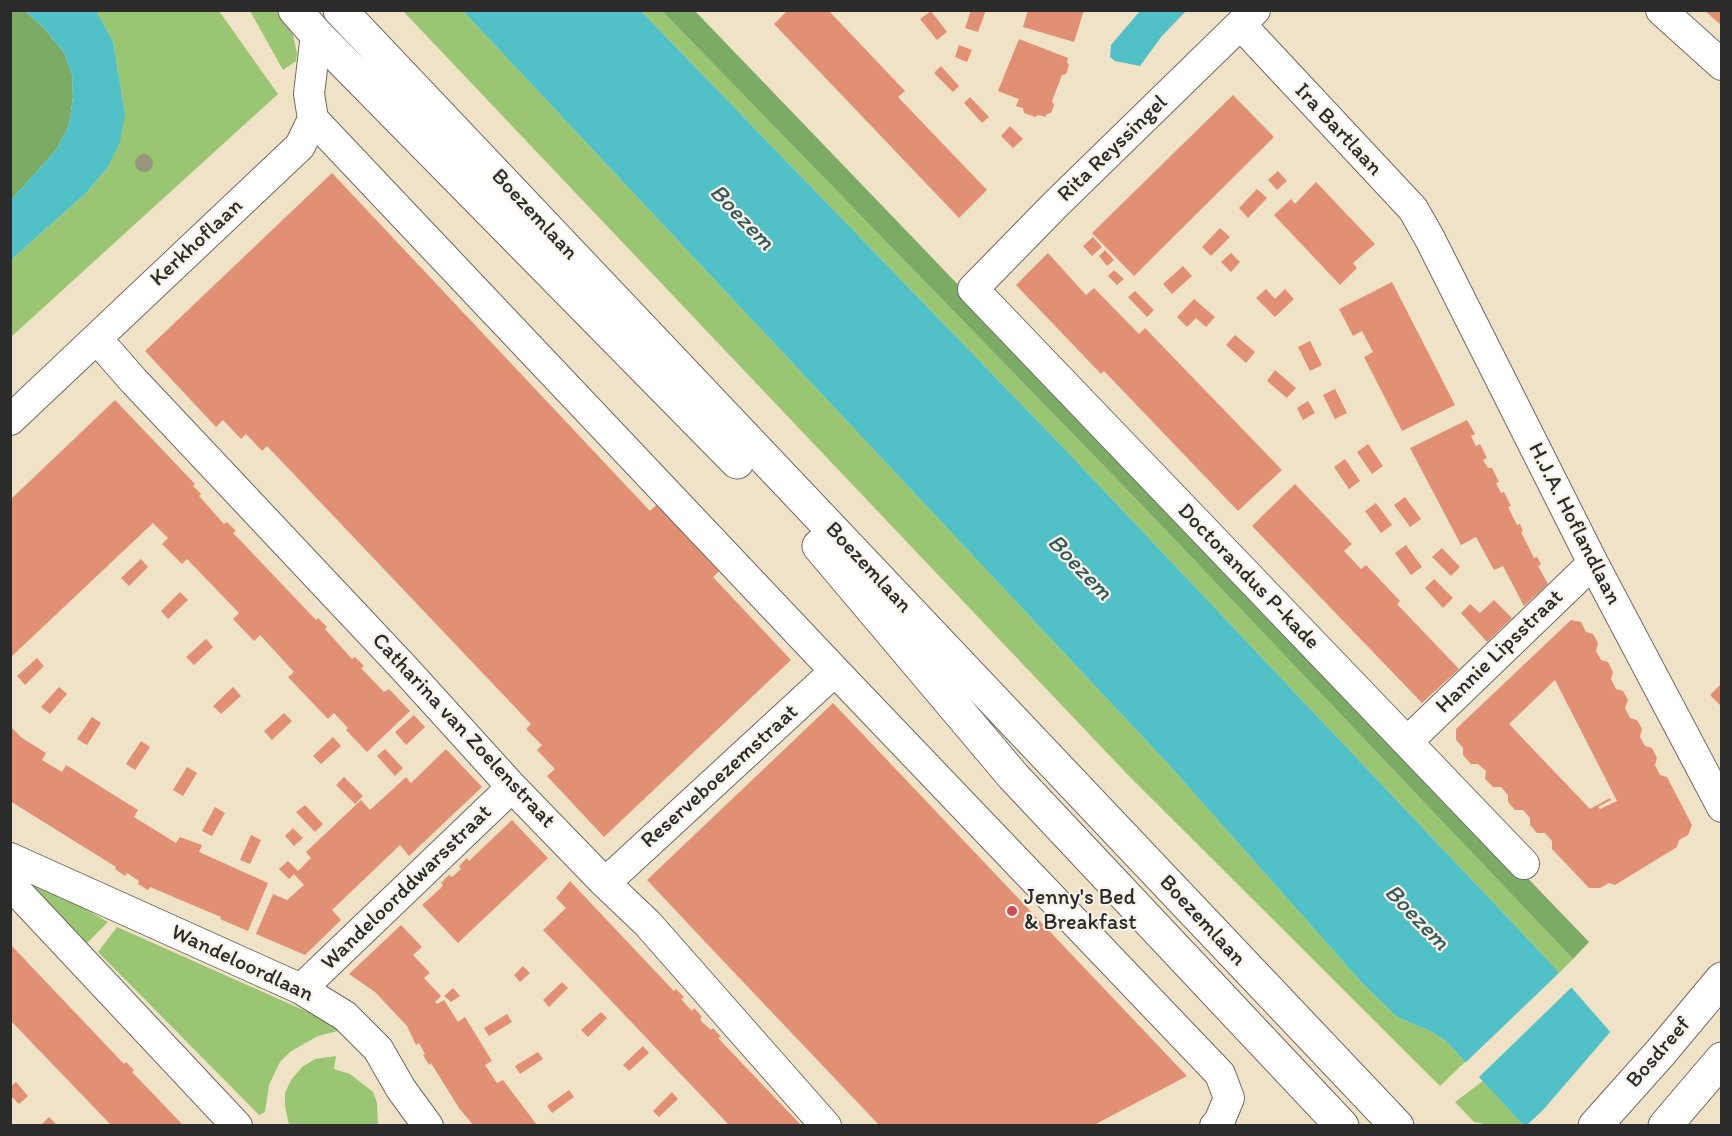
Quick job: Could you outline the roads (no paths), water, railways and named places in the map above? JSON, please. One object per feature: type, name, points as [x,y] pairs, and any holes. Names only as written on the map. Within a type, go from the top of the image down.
[{"type":"main road","name":"Boezemlaan","points":[[340,10],[1396,1125]]},
{"type":"main road","name":"Boezemlaan","points":[[305,22],[819,546],[1013,776],[1342,1125]]},
{"type":"main road","name":"Bosdreef","points":[[1595,1125],[1661,1052],[1722,979]]},
{"type":"main road","points":[[1665,1125],[1722,1059]]},
{"type":"street","points":[[1661,10],[1722,65]]},
{"type":"street","name":"Ira Bartlaan","points":[[1248,18],[1413,209],[1430,239]]},
{"type":"street","name":"Rita Reyssingel","points":[[973,289],[1055,205],[1248,18]]},
{"type":"street","points":[[305,22],[309,94],[313,119],[1220,1074],[1226,1084],[1229,1098],[1219,1122],[1215,1125]]},
{"type":"street","name":"Kerkhoflaan","points":[[10,420],[300,146],[313,119]]},
{"type":"street","name":"H.J.A. Hoflandlaan","points":[[1430,239],[1593,563],[1722,807]]},
{"type":"street","name":"Doctorandus P-kade","points":[[973,289],[1524,864]]},
{"type":"street","name":"Catharina van Zoelenstraat","points":[[98,339],[133,380],[512,787],[648,924],[826,1125]]},
{"type":"street","name":"Hannie Lipsstraat","points":[[1407,742],[1593,563]]},
{"type":"street","name":"Reserveboezemstraat","points":[[605,882],[836,671]]},
{"type":"street","name":"Wandeloorddwarsstraat","points":[[301,989],[512,787]]},
{"type":"street","name":"Wandeloordlaan","points":[[10,858],[301,989],[345,1016],[378,1049],[401,1089],[428,1125]]},
{"type":"street","points":[[10,884],[237,1125]]},
{"type":"water","points":[[25,11],[96,11],[113,41],[125,114],[120,142],[108,167],[86,193],[11,260],[11,200],[56,150],[69,125],[73,97],[72,74],[64,53],[43,27]]},
{"type":"water","name":"Boezem","points":[[463,11],[641,11],[1058,442],[1542,954],[1692,1125],[1523,1125],[1446,1041],[1430,1031],[1397,1017],[1363,984],[1170,766]]},
{"type":"water","points":[[1140,11],[1186,11],[1162,36],[1140,66],[1115,61],[1110,57],[1111,45]]},
{"type":"place","name":"Jenny's Bed & Breakfast","points":[[1012,911]]}]
